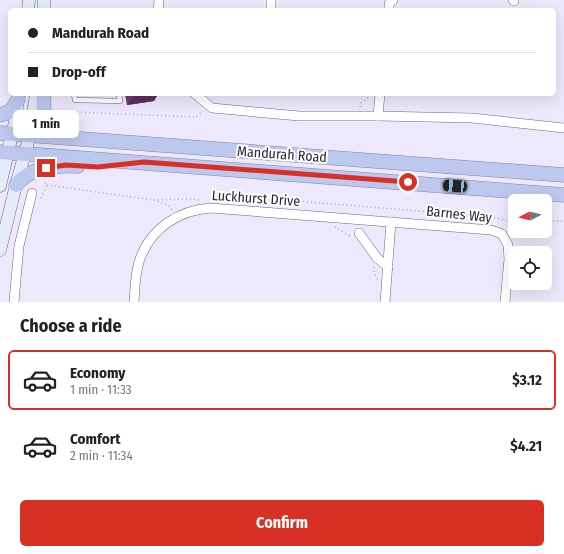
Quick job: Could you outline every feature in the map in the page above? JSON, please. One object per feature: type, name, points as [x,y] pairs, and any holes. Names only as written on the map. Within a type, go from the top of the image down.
[{"type":"highway","points":[[0,115],[7,114],[11,111],[15,107],[19,96]]},
{"type":"highway","points":[[44,96],[43,108],[47,123],[54,132],[66,138]]},
{"type":"highway","name":"Mandurah Road","points":[[6,133],[564,175]]},
{"type":"highway","name":"Mandurah Road","points":[[4,152],[564,194]]},
{"type":"highway","points":[[16,185],[29,173],[46,168],[66,165],[98,167],[144,162]]},
{"type":"main road","points":[[0,186],[6,133],[15,122],[19,96]]},
{"type":"main road","points":[[0,250],[30,135],[36,96]]},
{"type":"street","points":[[197,96],[212,108],[299,116],[472,118],[564,128]]},
{"type":"street","points":[[378,116],[380,96]]},
{"type":"street","points":[[14,302],[19,246],[32,193]]},
{"type":"street","name":"Luckhurst Drive","points":[[134,302],[136,270],[151,239],[166,223],[174,218],[200,209],[211,208],[391,222]]},
{"type":"street","points":[[386,302],[391,222]]},
{"type":"street","name":"Barnes Way","points":[[391,222],[491,230],[502,234],[508,245],[509,259],[506,302]]},
{"type":"street","points":[[356,236],[388,267]]},
{"type":"lane","points":[[48,96],[48,107],[50,114]]},
{"type":"lane","points":[[74,96],[75,100],[120,101],[119,96]]},
{"type":"path","points":[[359,116],[361,103],[370,96]]},
{"type":"path","points":[[57,118],[66,113],[74,112],[196,117],[206,109]]},
{"type":"path","points":[[48,184],[154,200],[204,200]]},
{"type":"path","points":[[247,204],[260,198],[492,217],[508,221]]},
{"type":"path","points":[[154,200],[169,206],[173,212],[174,218]]},
{"type":"path","points":[[322,216],[321,222],[356,236]]},
{"type":"path","points":[[552,221],[564,221]]},
{"type":"path","points":[[374,265],[374,273],[379,282]]},
{"type":"route","points":[[46,168],[66,165],[98,167],[144,162],[408,182]]}]
